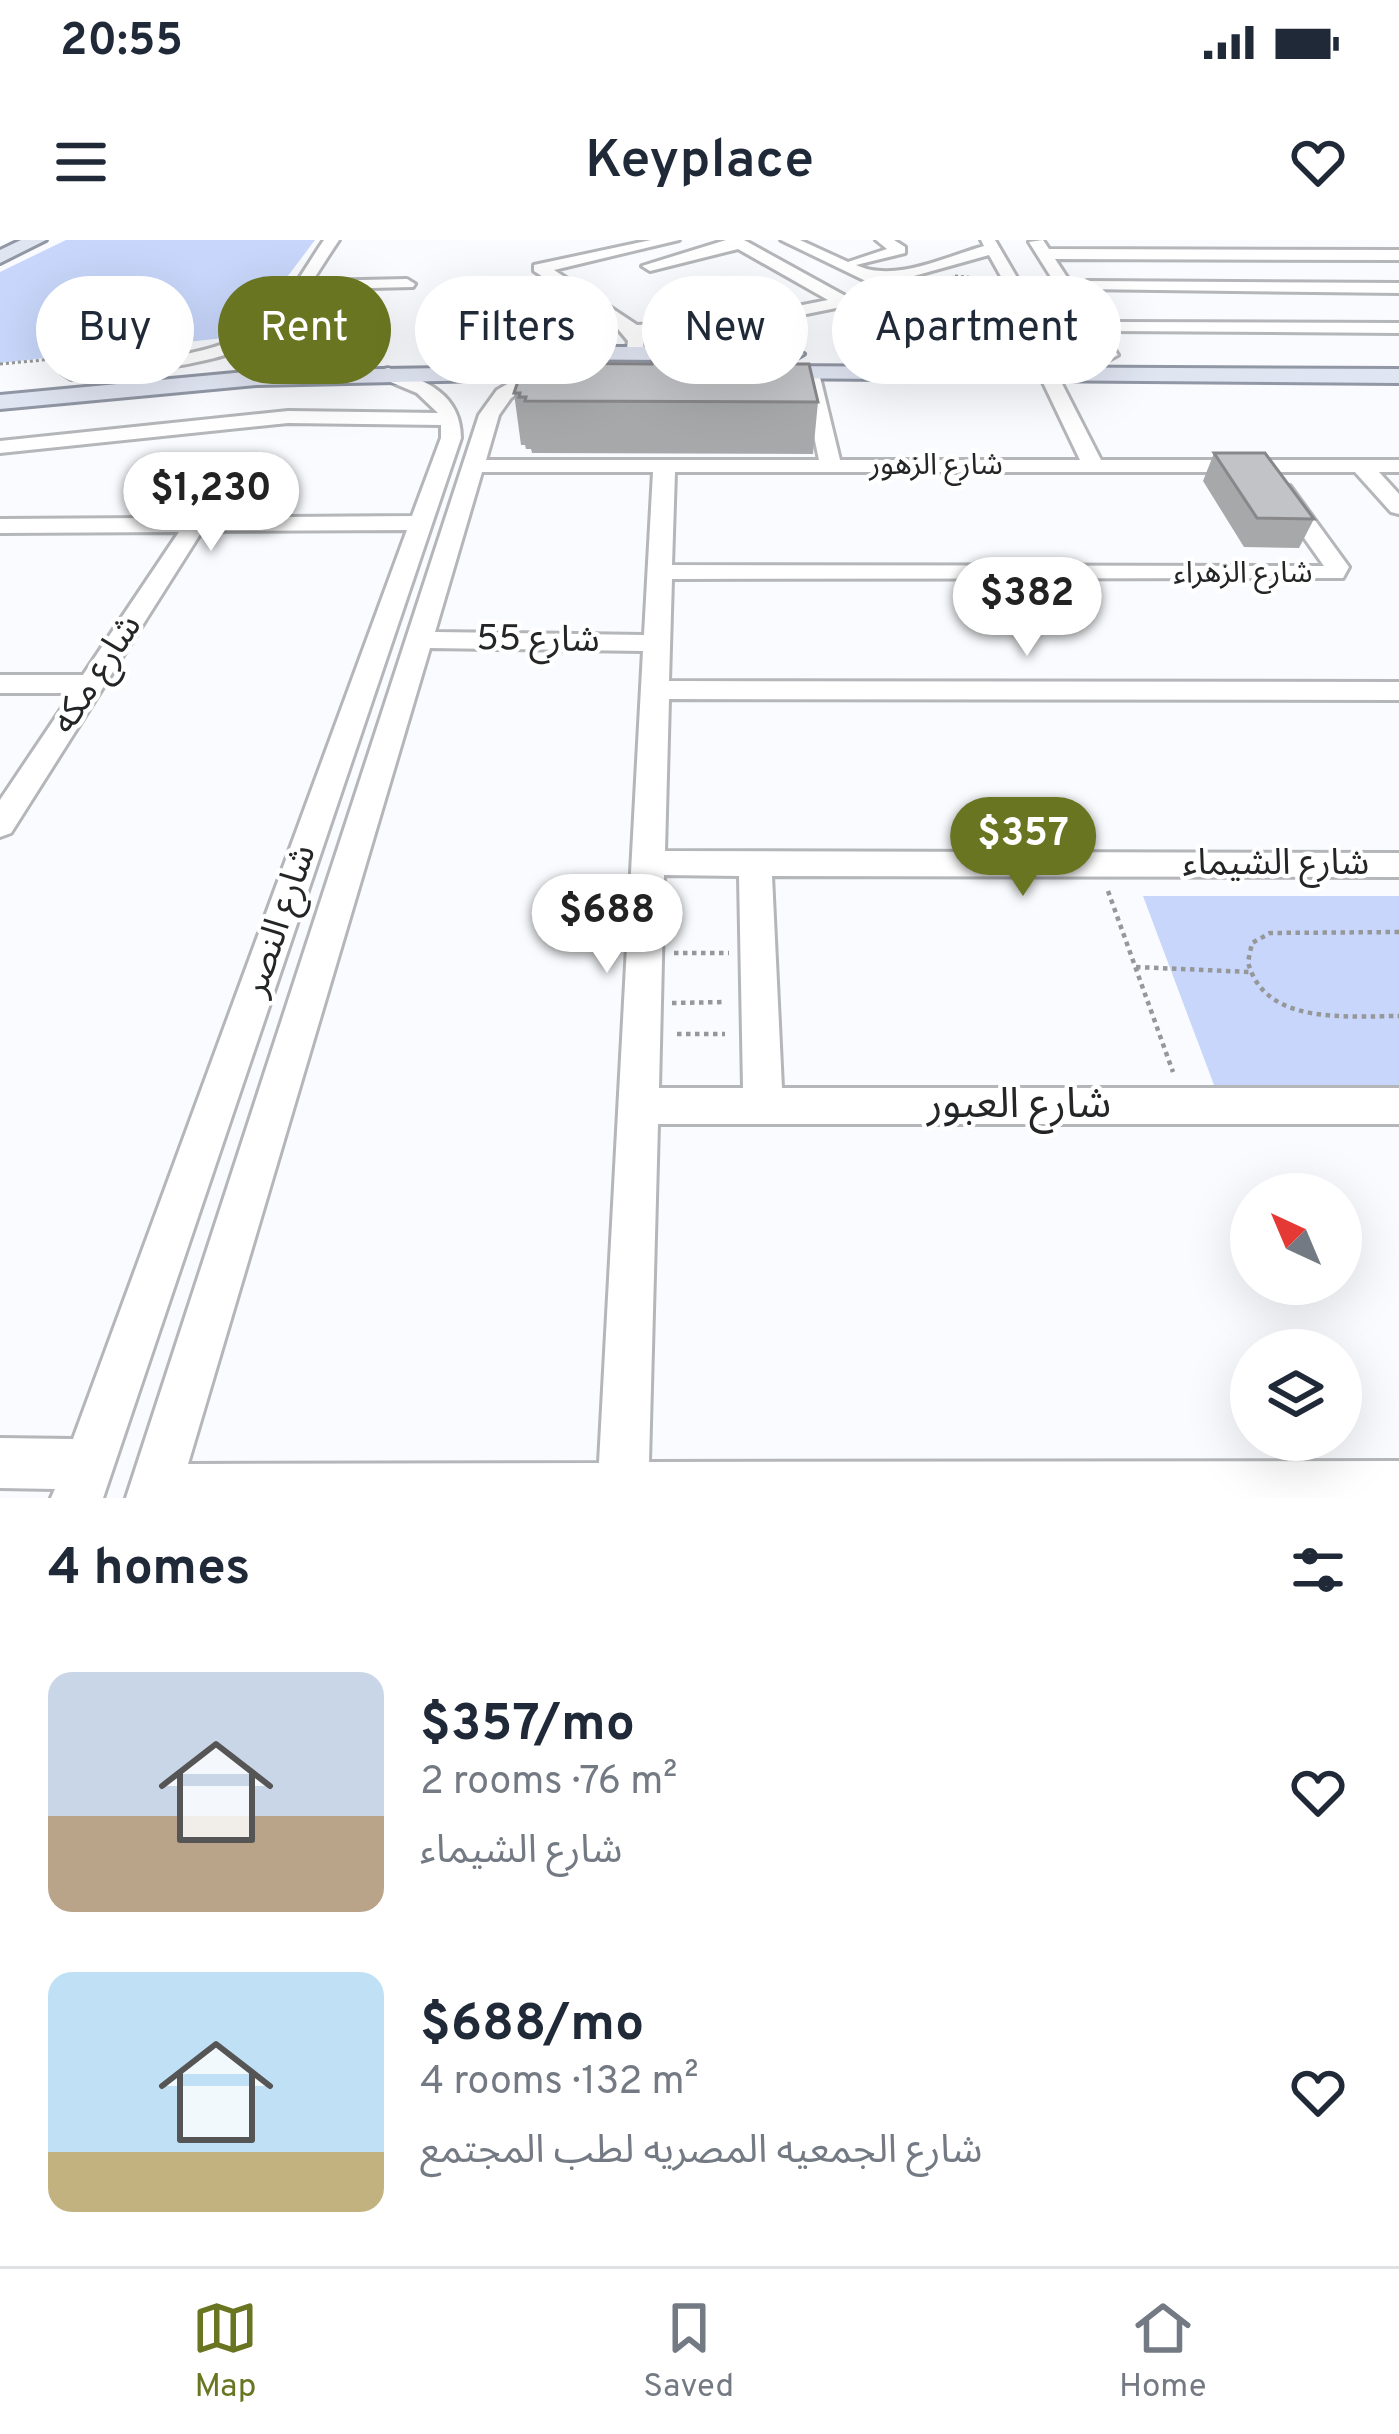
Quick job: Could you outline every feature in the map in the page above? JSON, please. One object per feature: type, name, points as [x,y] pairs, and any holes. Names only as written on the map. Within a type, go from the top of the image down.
[{"type":"main road","points":[[0,257],[36,240]]},
{"type":"main road","points":[[391,350],[629,332],[832,343]]},
{"type":"main road","points":[[1121,341],[1399,355]]},
{"type":"main road","points":[[0,380],[36,373]]},
{"type":"main road","points":[[618,373],[832,374]]},
{"type":"main road","points":[[1121,374],[1399,376]]},
{"type":"main road","points":[[0,402],[218,382]]},
{"type":"street","points":[[305,276],[332,240]]},
{"type":"street","points":[[328,276],[352,240]]},
{"type":"street","points":[[445,240],[475,240]]},
{"type":"street","points":[[672,240],[540,268],[629,332],[821,290]]},
{"type":"street","points":[[788,240],[843,263],[900,250],[884,240]]},
{"type":"street","points":[[808,240],[858,276],[880,278],[990,244],[1009,276]]},
{"type":"street","points":[[635,269],[737,242],[832,296]]},
{"type":"street","points":[[1057,248],[1134,254],[1190,249],[1342,255],[1397,250]]},
{"type":"street","points":[[1057,248],[1087,276]]},
{"type":"street","points":[[1057,248],[1075,276]]},
{"type":"street","points":[[1190,249],[1200,288],[1218,327]]},
{"type":"street","points":[[1134,254],[1157,280]]},
{"type":"street","points":[[1233,254],[1284,328]]},
{"type":"street","points":[[1288,254],[1349,328]]},
{"type":"street","points":[[1342,255],[1399,311]]},
{"type":"street","points":[[391,284],[407,284]]},
{"type":"street","points":[[1121,285],[1380,290]]},
{"type":"street","points":[[1121,339],[1160,327],[1399,325],[1380,290]]},
{"type":"street","points":[[1133,295],[1160,327]]},
{"type":"street","points":[[618,331],[727,325],[832,304]]},
{"type":"street","points":[[810,374],[831,466]]},
{"type":"street","points":[[391,375],[428,391],[451,416]]},
{"type":"street","points":[[0,447],[288,417],[451,416],[476,400],[498,401],[522,384]]},
{"type":"street","points":[[1053,384],[1094,466]]},
{"type":"street","name":"شارع النصر","points":[[153,1494],[473,466],[498,401]]},
{"type":"street","name":"شارع النصر","points":[[83,1481],[451,438],[451,416]]},
{"type":"street","name":"شارع الزهور","points":[[473,466],[1399,466]]},
{"type":"street","points":[[623,1488],[664,466]]},
{"type":"street","name":"شارع الزهراء","points":[[660,572],[1336,571],[1263,466]]},
{"type":"street","points":[[1361,466],[1399,507]]},
{"type":"street","points":[[0,509],[157,504],[164,509],[156,525]]},
{"type":"street","points":[[0,526],[421,523]]},
{"type":"street","name":"شارع مكه","points":[[0,825],[195,524]]},
{"type":"street","name":"شارع 55","points":[[422,630],[657,633]]},
{"type":"street","points":[[0,684],[92,684]]},
{"type":"street","points":[[655,690],[1399,691]]},
{"type":"street","name":"شارع الشيماء","points":[[648,863],[1399,865]]},
{"type":"street","points":[[755,864],[763,1106]]},
{"type":"street","name":"شارع العبور","points":[[638,1106],[1399,1106]]},
{"type":"street","points":[[0,1463],[83,1481]]},
{"type":"street","points":[[153,1494],[1399,1486]]},
{"type":"path","points":[[0,364],[36,365]]},
{"type":"path","points":[[1098,865],[1185,1106]]},
{"type":"path","points":[[1399,932],[1270,933],[1252,943],[1247,961],[1268,994],[1296,1010],[1399,1016]]},
{"type":"path","points":[[644,953],[758,952]]},
{"type":"path","points":[[1134,967],[1250,972]]},
{"type":"path","points":[[641,1019],[760,1018]]},
{"type":"path","points":[[641,1019],[760,1018]]},
{"type":"shaded area","points":[[66,240],[315,240],[288,276],[218,276],[218,339],[194,341],[194,276],[36,276],[36,359],[0,363],[0,272]]},
{"type":"shaded area","points":[[1143,896],[1399,896],[1399,1085],[1214,1085]]},
{"type":"building","points":[[618,364],[642,364],[642,384],[808,384],[809,364],[818,402],[525,401],[526,397],[514,393],[517,384],[618,384]]},
{"type":"building","points":[[1214,453],[1265,453],[1314,519],[1257,518]]}]
